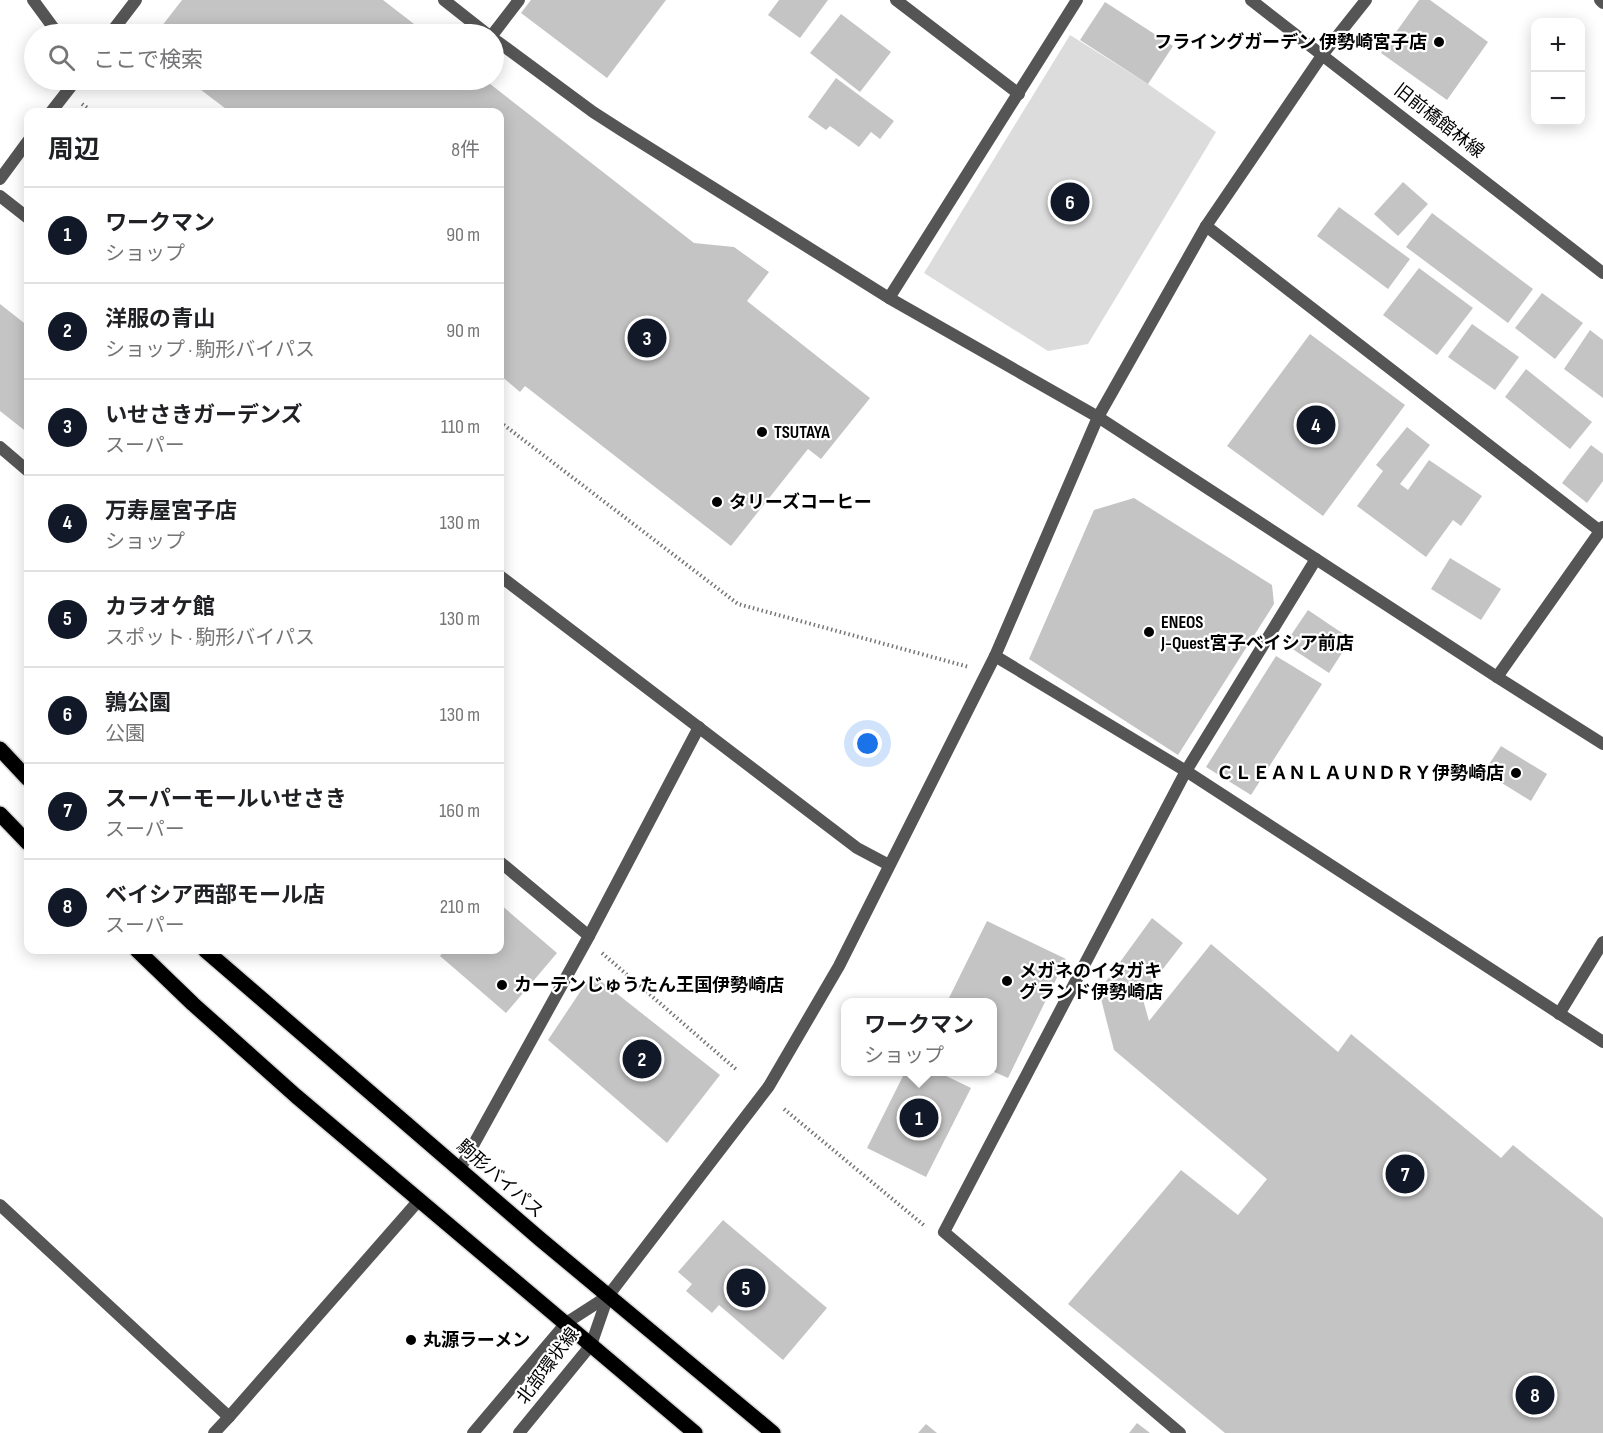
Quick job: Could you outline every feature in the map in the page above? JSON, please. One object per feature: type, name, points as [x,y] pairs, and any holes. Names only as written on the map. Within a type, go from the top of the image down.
[{"type":"main road","points":[[0,749],[24,774]]},
{"type":"main road","points":[[0,814],[24,839]]},
{"type":"main road","points":[[141,954],[193,1004],[296,1096],[695,1433]]},
{"type":"main road","name":"駒形バイパス","points":[[210,954],[608,1296],[773,1433]]},
{"type":"street","points":[[33,0],[51,24]]},
{"type":"street","points":[[118,24],[136,0]]},
{"type":"street","points":[[444,0],[474,24]]},
{"type":"street","points":[[501,24],[519,0]]},
{"type":"street","points":[[896,0],[1019,94]]},
{"type":"street","points":[[889,298],[1077,0]]},
{"type":"street","name":"旧前橋館林線","points":[[1251,0],[1603,273]]},
{"type":"street","points":[[608,1296],[769,1086],[839,966],[995,656],[1098,417],[1206,226],[1323,54],[1366,0]]},
{"type":"street","points":[[504,46],[594,112],[889,298],[1098,417],[1497,678],[1603,744]]},
{"type":"street","points":[[54,108],[68,90]]},
{"type":"street","points":[[0,179],[24,146]]},
{"type":"street","points":[[0,196],[24,215]]},
{"type":"street","points":[[1206,226],[1602,529],[1497,678]]},
{"type":"street","points":[[0,447],[24,468]]},
{"type":"street","points":[[1180,1433],[944,1232],[1186,771],[1316,559]]},
{"type":"street","points":[[504,579],[857,848],[889,865]]},
{"type":"street","points":[[995,656],[1186,771],[1603,1042]]},
{"type":"street","points":[[460,1169],[589,936],[699,727]]},
{"type":"street","points":[[504,865],[589,936]]},
{"type":"street","points":[[1559,1014],[1603,942]]},
{"type":"street","points":[[214,1433],[420,1199]]},
{"type":"street","points":[[0,1205],[229,1417]]},
{"type":"street","name":"北部環状線","points":[[473,1433],[566,1323],[608,1296]]},
{"type":"street","name":"北部環状線","points":[[519,1433],[591,1345],[608,1296]]},
{"type":"path","points":[[504,425],[738,604],[987,672]]},
{"type":"path","points":[[589,936],[599,950],[738,1071]]},
{"type":"path","points":[[784,1109],[922,1227],[944,1232]]},
{"type":"shaded area","points":[[1070,35],[1148,84],[1216,132],[1088,344],[1048,351],[924,273]]},
{"type":"building","points":[[182,0],[383,0],[414,24],[163,24]]},
{"type":"building","points":[[531,0],[666,0],[607,78],[521,13]]},
{"type":"building","points":[[779,0],[828,0],[800,38],[768,15]]},
{"type":"building","points":[[1419,0],[1430,0],[1488,42],[1447,100],[1381,53]]},
{"type":"building","points":[[1105,2],[1173,46],[1148,84],[1080,40]]},
{"type":"building","points":[[841,14],[891,52],[860,92],[810,53]]},
{"type":"building","points":[[836,78],[894,121],[880,139],[871,132],[859,147],[830,126],[826,130],[808,117]]},
{"type":"building","points":[[201,90],[498,90],[694,243],[734,247],[769,272],[747,301],[870,398],[821,459],[808,449],[731,546],[525,386],[520,392],[504,378],[504,108],[225,108]]},
{"type":"building","points":[[1403,182],[1428,204],[1398,236],[1374,214]]},
{"type":"building","points":[[1339,207],[1410,259],[1388,289],[1317,236]]},
{"type":"building","points":[[1432,213],[1533,289],[1508,323],[1406,247]]},
{"type":"building","points":[[1419,268],[1473,308],[1437,355],[1383,315]]},
{"type":"building","points":[[1542,293],[1583,323],[1555,359],[1515,328]]},
{"type":"building","points":[[0,304],[24,323],[24,430],[0,411]]},
{"type":"building","points":[[1472,324],[1519,357],[1495,390],[1448,357]]},
{"type":"building","points":[[1590,330],[1603,340],[1603,398],[1564,369]]},
{"type":"building","points":[[1310,334],[1405,405],[1323,516],[1227,446]]},
{"type":"building","points":[[1526,369],[1592,422],[1570,449],[1505,397]]},
{"type":"building","points":[[1407,427],[1430,445],[1400,484],[1408,490],[1429,460],[1482,496],[1461,526],[1453,520],[1426,557],[1357,506],[1383,471],[1376,465]]},
{"type":"building","points":[[1591,445],[1603,454],[1603,481],[1587,503],[1562,483]]},
{"type":"building","name":"ENEOS J-Quest宮子ベイシア前店","points":[[1134,498],[1272,585],[1274,604],[1178,755],[1029,659],[1094,510]]},
{"type":"building","points":[[1450,558],[1501,589],[1481,620],[1431,589]]},
{"type":"building","points":[[1308,610],[1351,639],[1329,673],[1285,644]]},
{"type":"building","points":[[1276,656],[1322,684],[1251,795],[1206,767]]},
{"type":"building","name":"ＣＬＥＡＮＬＡＵＮＤＲＹ伊勢崎店","points":[[1501,746],[1547,774],[1531,801],[1484,772]]},
{"type":"building","name":"カーテンじゅうたん王国伊勢崎店","points":[[504,907],[557,953],[506,1013],[440,956],[442,954],[504,954]]},
{"type":"building","points":[[1152,918],[1183,943],[1142,996],[1149,1021],[1211,944],[1338,1052],[1351,1034],[1501,1158],[1513,1145],[1603,1218],[1603,1433],[1225,1433],[1068,1304],[1181,1170],[1238,1215],[1267,1179],[1114,1050],[1099,991]]},
{"type":"building","name":"メガネのイタガキ グランド伊勢崎店","points":[[987,921],[1066,959],[1008,1078],[997,1073],[997,998],[949,998]]},
{"type":"building","points":[[592,974],[720,1075],[667,1143],[548,1040]]},
{"type":"building","points":[[903,1076],[946,1076],[971,1088],[926,1177],[867,1148]]},
{"type":"building","points":[[723,1220],[827,1308],[783,1360],[719,1305],[712,1313],[686,1291],[692,1284],[678,1272]]},
{"type":"building","points":[[1137,1423],[1150,1433],[1129,1433]]},
{"type":"building","points":[[926,1424],[937,1433],[918,1433]]},
{"type":"place","name":"フライングガーデン 伊勢崎宮子店","points":[[1439,42]]},
{"type":"place","name":"鶉公園","points":[[1070,202]]},
{"type":"place","name":"いせさきガーデンズ","points":[[647,338]]},
{"type":"place","name":"万寿屋宮子店","points":[[1316,425]]},
{"type":"place","name":"TSUTAYA","points":[[762,432]]},
{"type":"place","name":"タリーズコーヒー","points":[[717,502]]},
{"type":"place","name":"ENEOS J-Quest宮子ベイシア前店","points":[[1149,632]]},
{"type":"place","name":"ＣＬＥＡＮＬＡＵＮＤＲＹ伊勢崎店","points":[[1516,773]]},
{"type":"place","name":"メガネのイタガキ グランド伊勢崎店","points":[[1007,981]]},
{"type":"place","name":"カーテンじゅうたん王国伊勢崎店","points":[[502,985]]},
{"type":"place","name":"洋服の青山","points":[[642,1059]]},
{"type":"place","name":"ワークマン","points":[[919,1118]]},
{"type":"place","name":"スーパーモールいせさき","points":[[1405,1174]]},
{"type":"place","name":"カラオケ館","points":[[746,1288]]},
{"type":"place","name":"丸源ラーメン","points":[[411,1340]]},
{"type":"place","name":"ベイシア西部モール店","points":[[1535,1395]]}]
